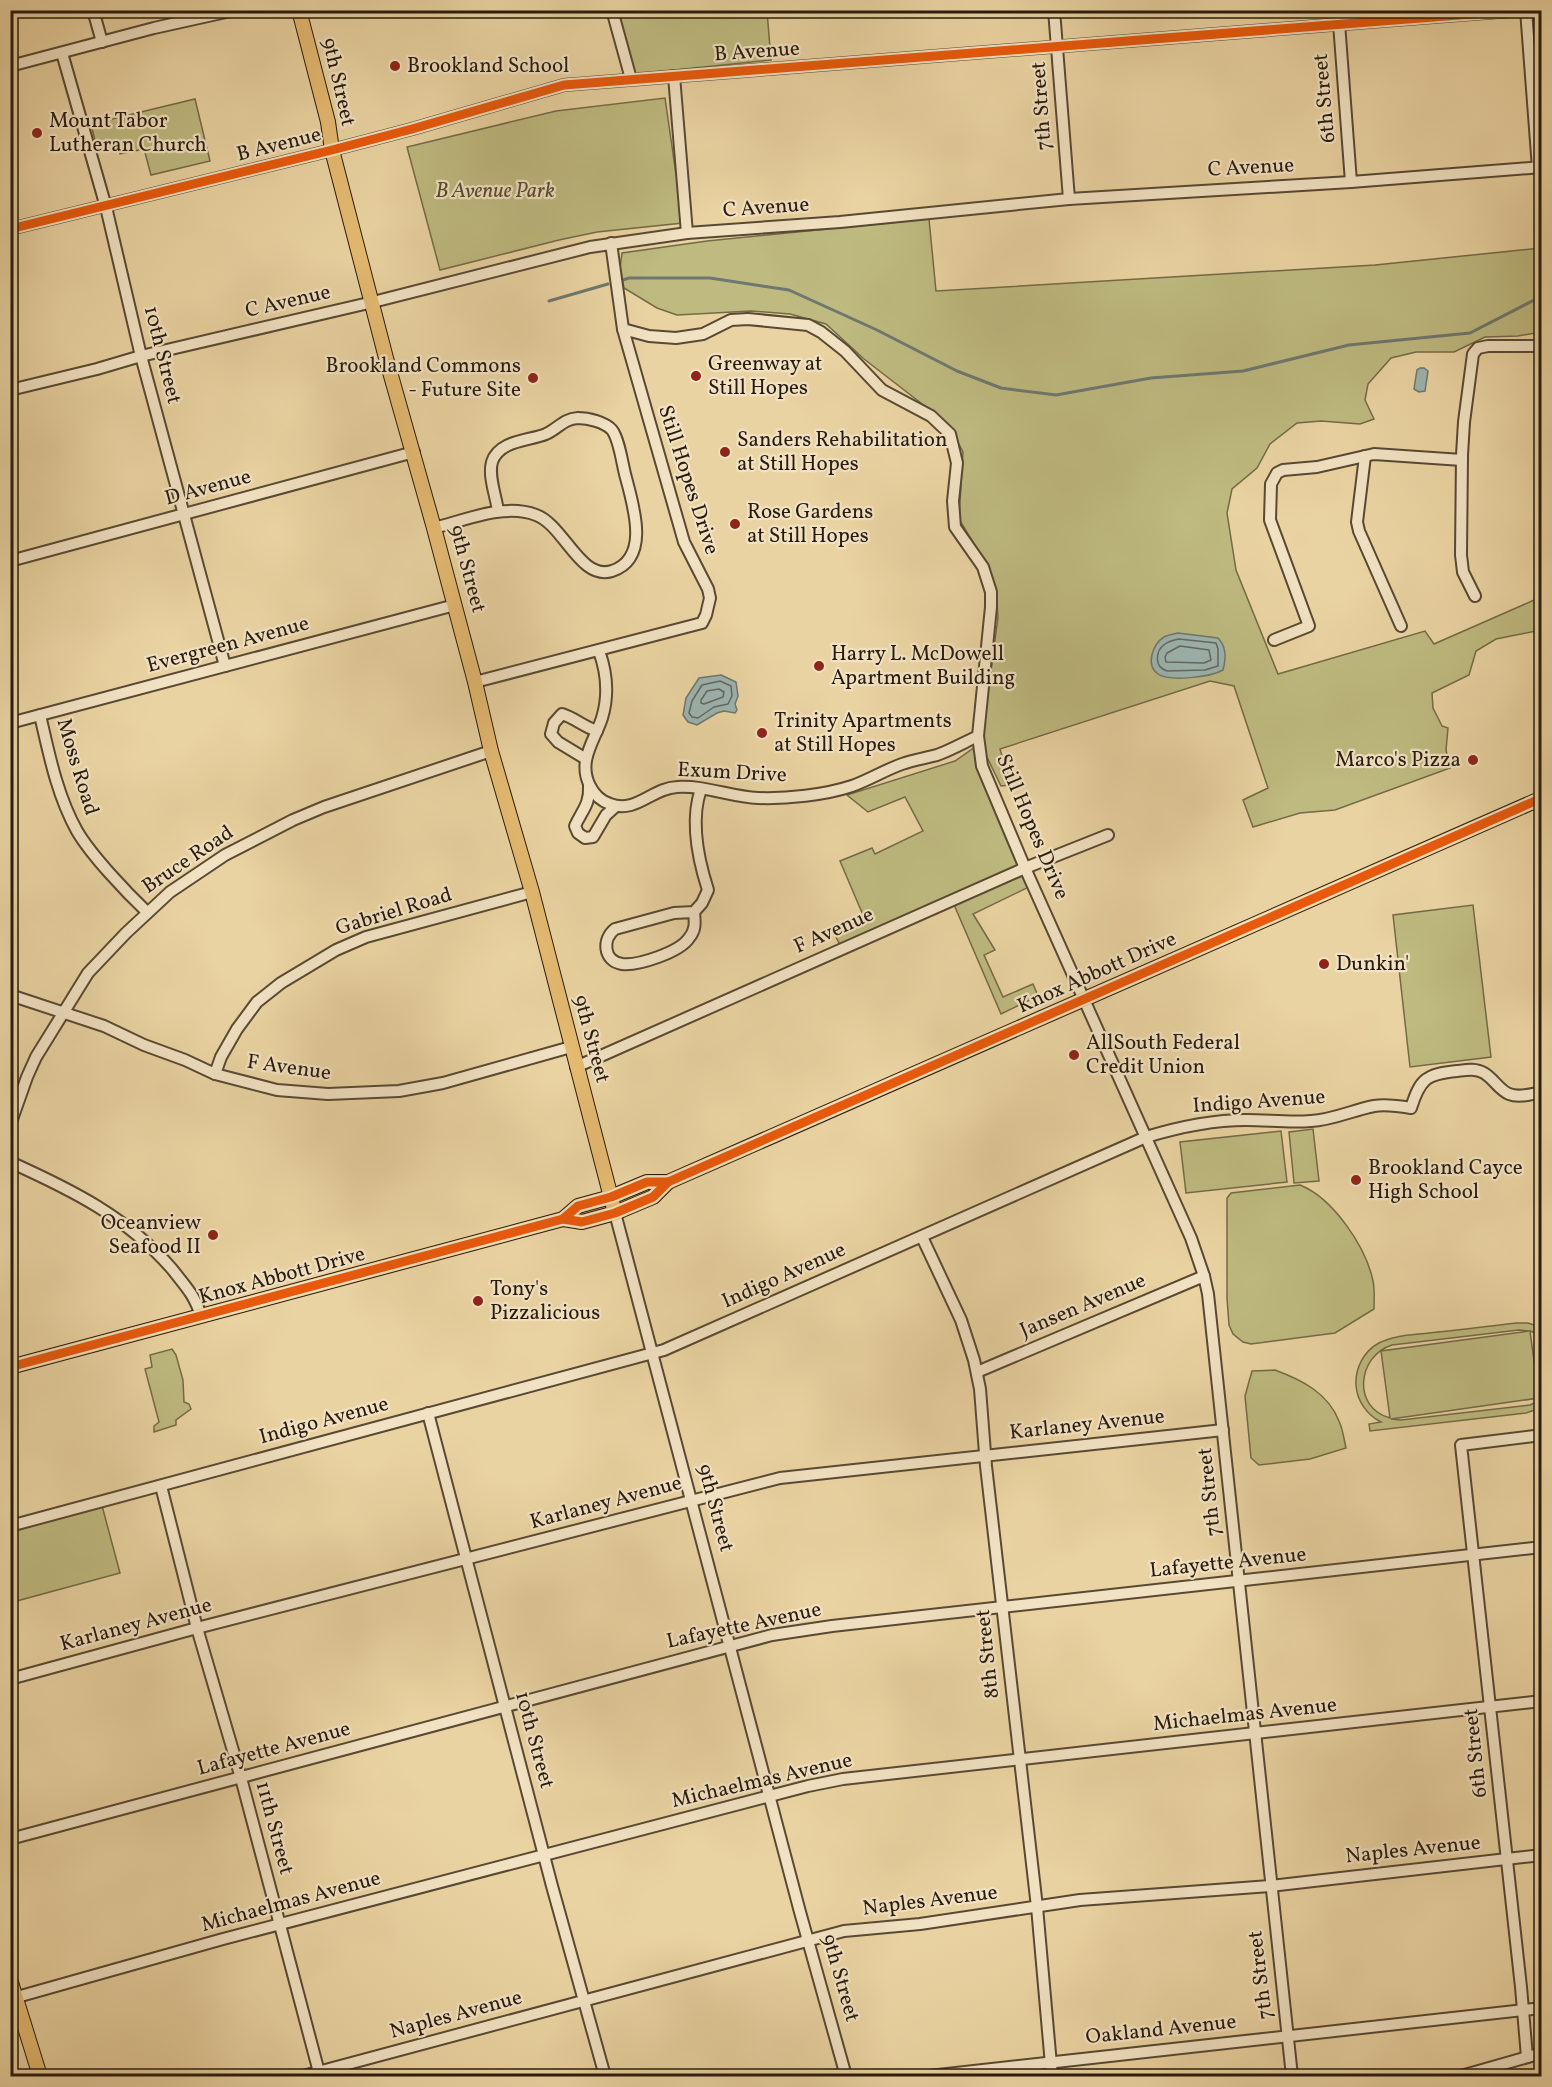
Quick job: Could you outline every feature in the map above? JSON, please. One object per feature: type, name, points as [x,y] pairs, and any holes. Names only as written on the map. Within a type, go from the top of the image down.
[{"type":"main road","name":"9th Street","points":[[299,10],[328,122],[332,150],[386,358],[455,605],[491,751],[532,892],[615,1213]]},
{"type":"main road","name":"Knox Abbott Drive","points":[[10,1367],[563,1219],[582,1222],[615,1213],[653,1197],[668,1182],[1542,798]]},
{"type":"main road","name":"Knox Abbott Drive","points":[[563,1219],[578,1206],[611,1197],[647,1182],[668,1182]]},
{"type":"main road","points":[[10,1979],[13,1998],[40,2076]]},
{"type":"street","points":[[93,10],[102,42]]},
{"type":"street","points":[[10,66],[154,28],[235,10]]},
{"type":"street","points":[[612,10],[631,79]]},
{"type":"street","name":"7th Street","points":[[1054,10],[1069,199]]},
{"type":"street","name":"6th Street","points":[[1338,10],[1351,182]]},
{"type":"street","points":[[1524,10],[1540,167]]},
{"type":"street","name":"B Avenue","points":[[10,229],[332,150],[564,85],[1524,10]]},
{"type":"street","name":"10th Street","points":[[62,53],[106,207],[141,356],[225,666]]},
{"type":"street","points":[[674,76],[687,233]]},
{"type":"street","name":"C Avenue","points":[[10,390],[141,356],[373,302],[610,243],[687,233],[840,222],[1069,199],[1351,182],[1540,167]]},
{"type":"street","name":"Still Hopes Drive","points":[[475,682],[702,623],[706,615],[710,598],[708,589],[684,542],[622,329],[610,243]]},
{"type":"street","name":"Still Hopes Drive","points":[[622,329],[649,336],[676,338],[703,334],[731,320],[748,319],[808,325],[845,351],[882,390],[932,416],[950,434],[957,463],[953,501],[955,526],[983,567],[991,592],[978,736],[982,766],[1085,998]]},
{"type":"street","points":[[1476,596],[1463,572],[1461,555],[1464,422],[1473,354],[1478,348],[1488,346],[1542,346]]},
{"type":"street","points":[[434,528],[498,511],[522,511],[538,515],[553,525],[582,562],[596,570],[610,572],[623,565],[632,556],[637,536],[636,518],[612,430],[599,422],[581,418],[565,420],[556,429],[546,434],[512,443],[500,451],[492,460],[491,472],[498,511]]},
{"type":"street","name":"D Avenue","points":[[10,561],[414,452]]},
{"type":"street","points":[[1274,640],[1309,626],[1270,520],[1271,484],[1277,473],[1283,470],[1317,467],[1374,454],[1462,460]]},
{"type":"street","points":[[1365,456],[1357,522],[1401,626]]},
{"type":"street","name":"Evergreen Avenue","points":[[10,723],[455,605]]},
{"type":"street","points":[[590,786],[590,801],[575,826],[578,833],[585,838],[593,837],[606,815],[616,806],[596,795],[586,773],[586,759],[591,741],[603,717],[607,688],[599,651]]},
{"type":"street","points":[[586,759],[558,742],[551,734],[554,723],[562,714],[572,717],[584,727],[597,731]]},
{"type":"street","name":"Moss Road","points":[[40,715],[59,789],[76,829],[117,880],[147,912]]},
{"type":"street","name":"Exum Drive","points":[[616,806],[627,807],[643,801],[661,789],[677,787],[758,798],[803,795],[850,787],[900,765],[939,754],[978,736]]},
{"type":"street","name":"Bruce Road","points":[[10,1125],[36,1058],[95,965],[147,912],[197,873],[263,834],[324,807],[491,751]]},
{"type":"street","points":[[694,912],[674,913],[615,929],[608,934],[605,942],[607,952],[613,961],[622,964],[646,960],[671,952],[689,940],[695,927],[694,912],[702,903],[708,890],[700,866],[698,842],[697,801],[701,789]]},
{"type":"street","name":"F Avenue","points":[[576,1067],[1026,868],[1108,835]]},
{"type":"street","name":"Gabriel Road","points":[[215,1074],[221,1057],[237,1029],[257,1002],[281,983],[336,950],[366,937],[532,892]]},
{"type":"street","name":"F Avenue","points":[[10,995],[104,1026],[215,1074],[277,1090],[328,1094],[381,1093],[443,1083],[571,1047]]},
{"type":"street","name":"7th Street","points":[[1085,998],[1191,1238],[1204,1276],[1214,1330],[1254,1734],[1292,2076]]},
{"type":"street","name":"Indigo Avenue","points":[[10,1526],[664,1350],[1146,1137],[1217,1122],[1312,1121],[1383,1105],[1411,1108],[1420,1085],[1426,1078],[1437,1073],[1475,1070],[1490,1077],[1503,1091],[1512,1095],[1542,1092]]},
{"type":"street","points":[[10,1162],[89,1200],[134,1231],[158,1253],[186,1285],[196,1299],[201,1316]]},
{"type":"street","name":"9th Street","points":[[615,1213],[769,1796],[846,2076]]},
{"type":"street","name":"8th Street","points":[[922,1237],[961,1320],[980,1389],[985,1455],[1037,1907],[1052,2076]]},
{"type":"street","name":"Jansen Avenue","points":[[977,1372],[1204,1276]]},
{"type":"street","name":"10th Street","points":[[429,1413],[544,1856],[605,2076]]},
{"type":"street","name":"Karlaney Avenue","points":[[10,1679],[197,1628],[780,1478],[1223,1431]]},
{"type":"street","name":"6th Street","points":[[1527,2057],[1461,1445],[1542,1435]]},
{"type":"street","name":"11th Street","points":[[160,1486],[197,1628],[241,1778],[319,2074]]},
{"type":"street","name":"Lafayette Avenue","points":[[10,1839],[729,1645],[786,1632],[1542,1547]]},
{"type":"street","name":"Michaelmas Avenue","points":[[13,1998],[279,1925],[769,1796],[843,1779],[1542,1701]]},
{"type":"street","name":"Naples Avenue","points":[[303,2076],[319,2074],[844,1931],[920,1924],[1080,1900],[1270,1886],[1542,1855]]},
{"type":"street","name":"Oakland Avenue","points":[[929,2076],[1542,2008]]},
{"type":"street","points":[[1461,2076],[1542,2053]]},
{"type":"green space","points":[[615,11],[767,11],[771,60],[636,74],[633,72]]},
{"type":"green space","name":"B Avenue Park","points":[[665,98],[683,223],[597,232],[440,270],[407,147],[556,111]]},
{"type":"green space","points":[[195,99],[210,161],[151,175],[144,149],[120,154],[117,144],[97,149],[91,124]]},
{"type":"green space","points":[[929,219],[936,291],[1375,265],[1541,248],[1541,332],[1518,336],[1485,337],[1454,352],[1416,352],[1391,358],[1368,384],[1365,400],[1374,419],[1360,424],[1321,421],[1297,423],[1270,444],[1257,468],[1232,489],[1227,513],[1236,570],[1278,674],[1425,631],[1434,644],[1541,597],[1541,630],[1496,639],[1476,651],[1469,675],[1432,693],[1433,708],[1442,726],[1448,728],[1446,750],[1450,768],[1335,810],[1300,813],[1253,827],[1243,800],[1268,788],[1234,686],[1210,681],[1000,749],[1010,785],[1001,786],[983,749],[983,733],[998,617],[996,589],[986,564],[959,519],[963,452],[948,424],[864,359],[826,324],[790,314],[751,311],[677,315],[657,308],[624,288],[620,268],[622,253],[707,241]]},
{"type":"green space","points":[[978,745],[1033,885],[973,914],[995,950],[984,955],[1003,997],[1033,984],[1038,996],[1001,1014],[952,900],[842,949],[835,935],[866,922],[840,861],[872,848],[875,854],[923,831],[905,797],[868,812],[847,795],[955,761]]},
{"type":"green space","points":[[1473,905],[1491,1057],[1410,1067],[1393,915]]},
{"type":"green space","points":[[1313,1129],[1319,1181],[1294,1183],[1289,1132]]},
{"type":"green space","points":[[1281,1131],[1287,1182],[1186,1193],[1180,1142]]},
{"type":"green space","points":[[1300,1185],[1312,1191],[1336,1212],[1356,1239],[1373,1281],[1374,1309],[1335,1333],[1251,1344],[1243,1342],[1233,1334],[1229,1325],[1227,1198],[1231,1193]]},
{"type":"green space","points":[[1528,1323],[1541,1327],[1541,1335],[1530,1331],[1539,1398],[1391,1419],[1401,1420],[1530,1405],[1541,1400],[1541,1408],[1526,1413],[1370,1431],[1369,1424],[1381,1422],[1371,1416],[1361,1402],[1356,1379],[1362,1361],[1374,1346],[1391,1338]],"holes":[[[1519,1330],[1529,1331],[1381,1351],[1390,1418],[1369,1404],[1364,1382],[1366,1370],[1380,1351],[1392,1345]]]},
{"type":"green space","points":[[172,1349],[183,1380],[184,1402],[189,1404],[191,1409],[176,1420],[176,1425],[154,1432],[154,1426],[159,1422],[145,1369],[152,1367],[150,1355]]},
{"type":"green space","points":[[1275,1370],[1295,1378],[1321,1395],[1334,1411],[1346,1448],[1310,1459],[1259,1465],[1251,1458],[1245,1396],[1252,1371]]},
{"type":"green space","points":[[101,1502],[120,1573],[13,1602],[10,1592],[10,1526]]},
{"type":"water","points":[[1420,368],[1428,371],[1425,391],[1419,392],[1414,389],[1417,370]]},
{"type":"water","points":[[1178,633],[1218,638],[1225,653],[1223,670],[1190,678],[1172,678],[1158,674],[1151,660],[1154,649],[1164,637]]},
{"type":"water","points":[[721,675],[736,682],[738,696],[735,713],[724,711],[717,713],[697,725],[688,722],[683,715],[686,698],[699,678]]},
{"type":"waterway","points":[[623,280],[629,278],[710,278],[789,290],[877,330],[957,371],[1001,388],[1056,395],[1151,378],[1243,371],[1349,345],[1470,333],[1542,296]]},
{"type":"waterway","points":[[549,301],[608,284]]},
{"type":"cycle path","points":[[10,229],[332,150],[564,85],[1523,10]]},
{"type":"cycle path","points":[[10,1367],[563,1219],[578,1206],[611,1197],[647,1182],[668,1182],[1542,798]]},
{"type":"cycle path","points":[[563,1219],[582,1222],[615,1213],[653,1197],[668,1182]]},
{"type":"place","name":"Brookland School","points":[[395,66]]},
{"type":"place","name":"Mount Tabor Lutheran Church","points":[[37,133]]},
{"type":"place","name":"Greenway at Still Hopes","points":[[696,376]]},
{"type":"place","name":"Brookland Commons - Future Site","points":[[533,378]]},
{"type":"place","name":"Sanders Rehabilitation at Still Hopes","points":[[725,452]]},
{"type":"place","name":"Rose Gardens at Still Hopes","points":[[735,524]]},
{"type":"place","name":"Harry L. McDowell Apartment Building","points":[[819,666]]},
{"type":"place","name":"Trinity Apartments at Still Hopes","points":[[762,733]]},
{"type":"place","name":"Marco's Pizza","points":[[1473,760]]},
{"type":"place","name":"Dunkin'","points":[[1324,964]]},
{"type":"place","name":"AllSouth Federal Credit Union","points":[[1074,1055]]},
{"type":"place","name":"Brookland Cayce High School","points":[[1356,1180]]},
{"type":"place","name":"Oceanview Seafood II","points":[[213,1235]]},
{"type":"place","name":"Tony's Pizzalicious","points":[[478,1301]]}]
